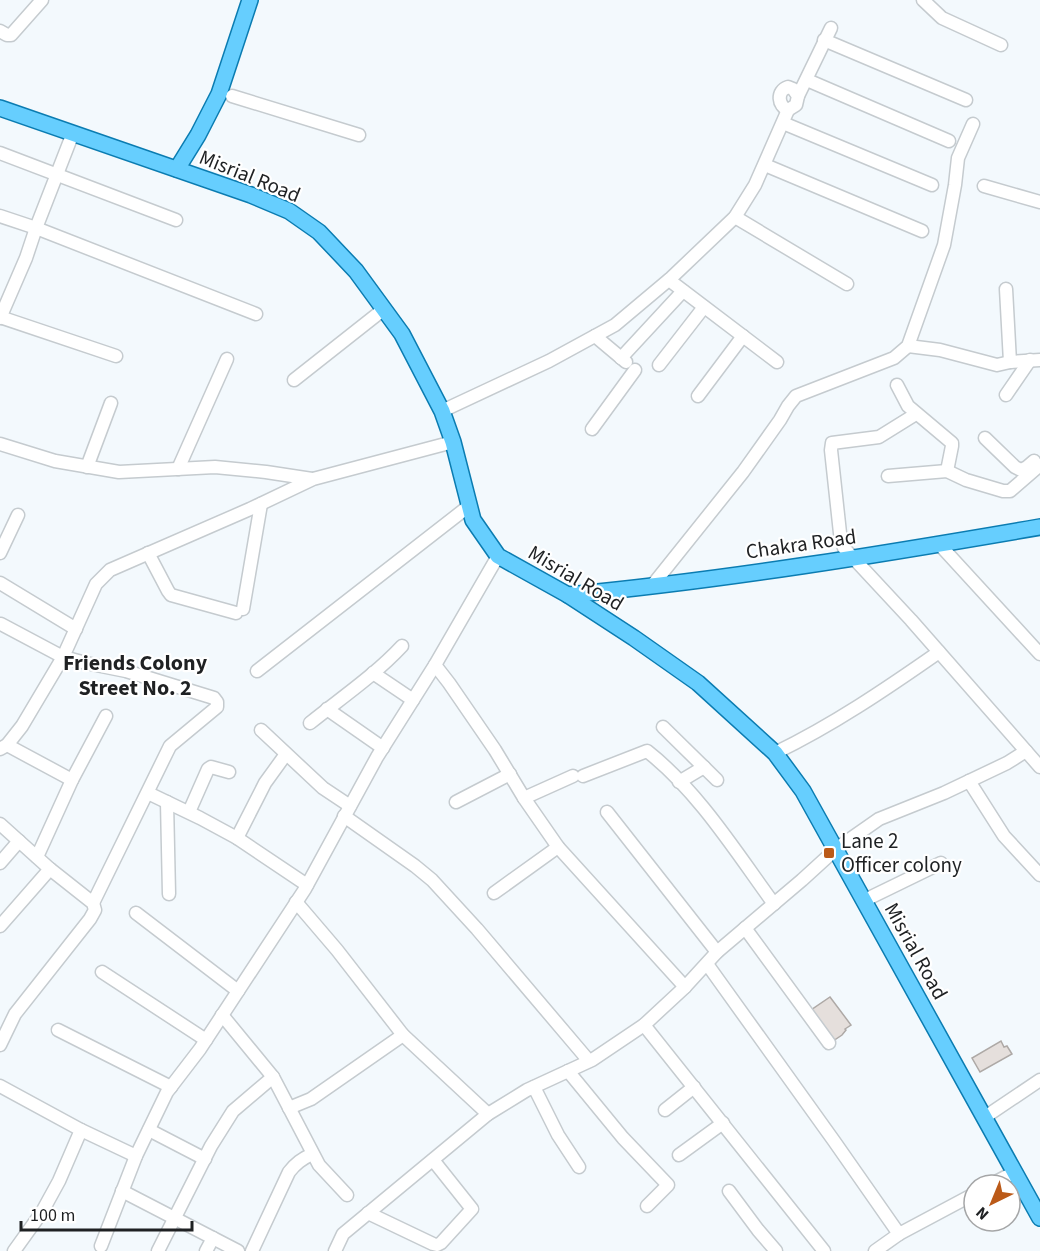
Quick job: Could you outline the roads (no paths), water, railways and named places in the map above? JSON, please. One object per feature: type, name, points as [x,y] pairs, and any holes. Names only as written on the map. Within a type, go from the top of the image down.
[{"type":"main road","points":[[177,169],[219,94],[250,0]]},
{"type":"main road","name":"Misrial Road","points":[[0,108],[251,195],[289,211],[319,232],[356,271],[402,334],[441,411],[453,442],[473,520],[498,556],[568,595],[698,683],[775,753],[803,791],[1040,1218]]},
{"type":"main road","name":"Chakra Road","points":[[568,595],[651,587],[1037,530]]},
{"type":"street","points":[[0,31],[11,35],[42,0]]},
{"type":"street","points":[[923,0],[942,18],[1001,45]]},
{"type":"street","points":[[441,411],[549,361],[615,325],[669,280],[735,217],[765,165],[788,110],[796,105],[798,96],[831,28]]},
{"type":"street","points":[[824,40],[966,100]]},
{"type":"street","points":[[807,80],[949,141]]},
{"type":"street","points":[[788,110],[780,104],[781,91],[784,88],[792,88],[798,96]]},
{"type":"street","points":[[232,96],[359,135]]},
{"type":"street","points":[[783,123],[932,184]]},
{"type":"street","points":[[651,587],[743,472],[796,396],[894,358],[908,346],[944,245],[958,158],[974,124]]},
{"type":"street","points":[[73,133],[26,258],[0,317],[116,356]]},
{"type":"street","points":[[0,153],[176,220]]},
{"type":"street","points":[[765,165],[922,231]]},
{"type":"street","points":[[984,186],[1040,202]]},
{"type":"street","points":[[0,216],[256,314]]},
{"type":"street","points":[[735,217],[847,284]]},
{"type":"street","points":[[669,280],[777,362]]},
{"type":"street","points":[[1006,289],[1010,362]]},
{"type":"street","points":[[621,358],[683,291]]},
{"type":"street","points":[[658,365],[704,307]]},
{"type":"street","points":[[294,380],[384,309]]},
{"type":"street","points":[[592,429],[638,372],[595,336]]},
{"type":"street","points":[[698,396],[743,336]]},
{"type":"street","points":[[908,346],[940,350],[997,365],[1035,360]]},
{"type":"street","points":[[178,469],[227,359]]},
{"type":"street","points":[[1006,395],[1035,360]]},
{"type":"street","points":[[897,385],[908,406],[952,443],[947,471]]},
{"type":"street","points":[[87,467],[111,403]]},
{"type":"street","points":[[916,414],[879,437],[832,443],[840,533],[844,548],[911,620],[1040,767]]},
{"type":"street","points":[[888,476],[947,471],[966,480],[1002,491],[1010,491],[1040,463],[1034,461],[1021,470],[985,438]]},
{"type":"street","points":[[72,780],[4,747],[22,726],[63,657],[96,584],[110,570],[313,479],[453,442]]},
{"type":"street","points":[[0,444],[55,461],[119,472],[215,467],[313,479]]},
{"type":"street","points":[[148,553],[171,595],[240,611],[261,504]]},
{"type":"street","points":[[257,672],[469,506]]},
{"type":"street","points":[[0,553],[18,515]]},
{"type":"street","points":[[939,544],[1040,654]]},
{"type":"street","points":[[100,1245],[136,1156],[171,1087],[206,1040],[308,885],[383,748],[435,665],[498,556]]},
{"type":"street","points":[[0,583],[76,629]]},
{"type":"street","points":[[1,624],[63,657],[166,683],[214,698],[217,702],[217,707],[170,747],[93,903]]},
{"type":"street","points":[[310,723],[389,660],[402,646]]},
{"type":"street","points":[[775,753],[804,739],[882,692],[939,652]]},
{"type":"street","points":[[435,665],[456,692],[558,847],[685,987]]},
{"type":"street","points":[[373,673],[412,700]]},
{"type":"street","points":[[327,709],[383,748]]},
{"type":"street","points":[[37,857],[72,780],[106,716]]},
{"type":"street","points":[[663,727],[717,780]]},
{"type":"street","points":[[261,730],[347,811],[432,880],[477,929],[589,1061]]},
{"type":"street","points":[[524,798],[647,751],[709,815],[774,904]]},
{"type":"street","points":[[335,1251],[343,1234],[488,1114],[534,1087],[589,1061],[644,1025],[685,987],[717,952],[836,849],[879,819],[944,793],[1026,752]]},
{"type":"street","points":[[237,838],[265,783],[286,754]]},
{"type":"street","points":[[189,812],[208,769],[211,767],[229,772]]},
{"type":"street","points":[[679,782],[704,767]]},
{"type":"street","points":[[456,802],[510,774]]},
{"type":"street","points":[[969,781],[1004,836],[1040,875]]},
{"type":"street","points":[[148,793],[237,838],[308,885]]},
{"type":"street","points":[[167,802],[169,894]]},
{"type":"street","points":[[607,812],[717,952]]},
{"type":"street","points":[[0,824],[50,869],[93,903],[95,910],[15,1014],[0,1045]]},
{"type":"street","points":[[0,862],[19,841]]},
{"type":"street","points":[[494,894],[558,847]]},
{"type":"street","points":[[863,901],[941,863]]},
{"type":"street","points":[[0,926],[50,869]]},
{"type":"street","points":[[296,903],[337,950],[403,1035],[488,1114]]},
{"type":"street","points":[[136,913],[238,991]]},
{"type":"street","points":[[745,928],[830,1043]]},
{"type":"street","points":[[706,964],[899,1234]]},
{"type":"street","points":[[102,972],[206,1040]]},
{"type":"street","points":[[222,1015],[273,1077],[312,1154],[319,1165],[347,1195]]},
{"type":"street","points":[[644,1025],[824,1251]]},
{"type":"street","points":[[58,1030],[171,1087]]},
{"type":"street","points":[[289,1108],[311,1099],[403,1035]]},
{"type":"street","points":[[568,1071],[623,1138],[668,1185],[647,1206]]},
{"type":"street","points":[[158,1251],[205,1158],[233,1111],[273,1077]]},
{"type":"street","points":[[985,1117],[1040,1080]]},
{"type":"street","points":[[0,1086],[81,1130],[136,1156]]},
{"type":"street","points":[[534,1087],[558,1135],[579,1167]]},
{"type":"street","points":[[665,1110],[694,1087]]},
{"type":"street","points":[[679,1155],[723,1123]]},
{"type":"street","points":[[14,1251],[42,1212],[59,1181],[81,1130]]},
{"type":"street","points":[[149,1130],[205,1158]]},
{"type":"street","points":[[252,1251],[289,1172],[295,1164],[312,1154]]},
{"type":"street","points":[[368,1213],[433,1244],[441,1243],[472,1209],[433,1160]]},
{"type":"street","points":[[122,1191],[238,1251]]},
{"type":"street","points":[[729,1191],[776,1251]]},
{"type":"street","points":[[875,1251],[899,1234],[962,1200]]},
{"type":"street","points":[[206,1251],[213,1238]]},
{"type":"place","name":"Lane 2 Officer colony","points":[[829,853]]},
{"type":"district","name":"Friends Colony Street No. 2","points":[[135,674]]}]
